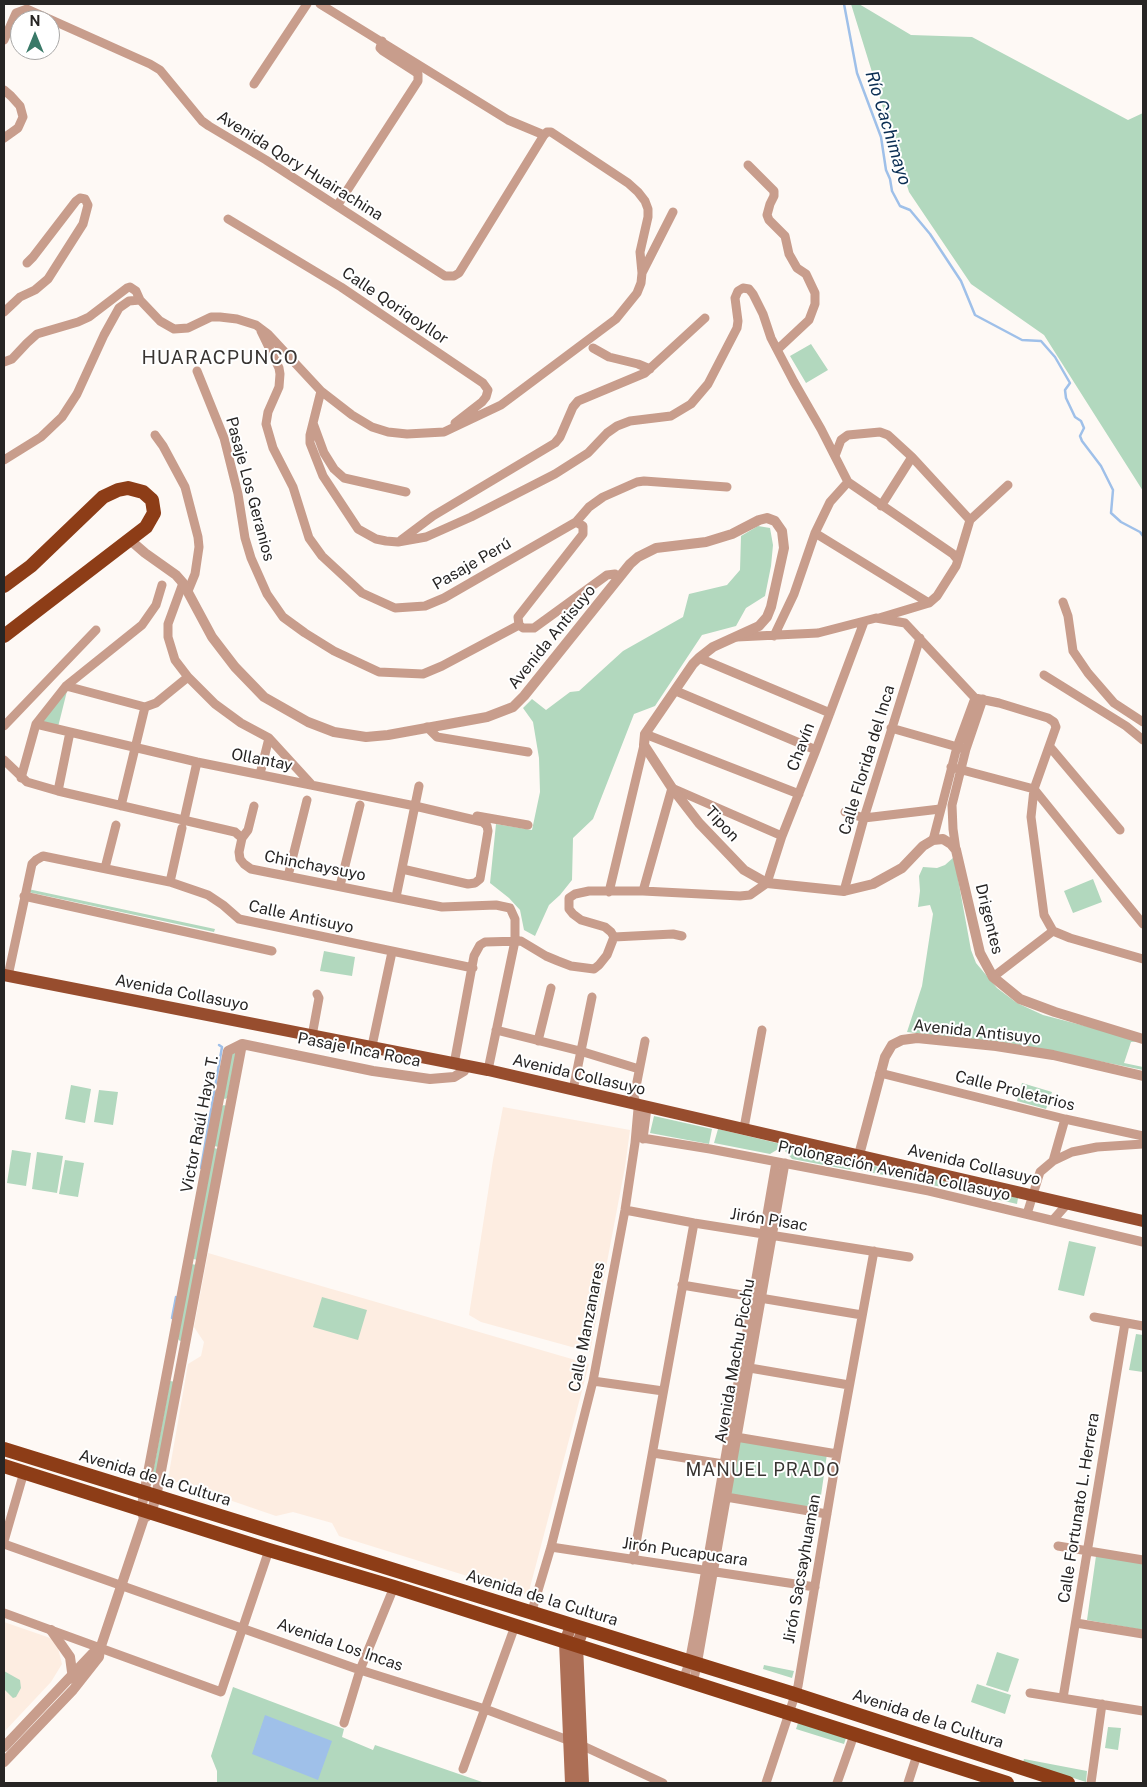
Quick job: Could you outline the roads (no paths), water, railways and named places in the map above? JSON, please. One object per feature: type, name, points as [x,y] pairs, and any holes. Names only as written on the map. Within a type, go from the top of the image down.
[{"type":"highway","points":[[4,586],[30,566],[103,497],[118,490],[128,488],[143,492],[152,500],[154,513],[148,524],[130,540],[4,636]]},
{"type":"highway","name":"Avenida de la Cultura","points":[[4,1449],[796,1695],[1047,1780],[1068,1783]]},
{"type":"highway","name":"Avenida de la Cultura","points":[[4,1466],[146,1514],[394,1587],[1007,1783]]},
{"type":"main road","name":"Avenida Collasuyo","points":[[6,976],[488,1070],[1143,1221]]},
{"type":"main road","points":[[571,1783],[568,1740],[571,1644],[577,1628]]},
{"type":"main road","points":[[571,1644],[583,1783]]},
{"type":"street","points":[[254,84],[307,4]]},
{"type":"street","points":[[4,362],[12,359],[37,334],[89,317],[130,288],[136,292],[140,300],[160,321],[174,329],[188,328],[211,317],[245,321],[259,327],[268,334],[320,391],[352,415],[372,427],[388,432],[407,434],[444,432],[501,405],[616,319],[637,293],[641,283],[640,252],[648,209],[638,192],[628,183],[551,132],[544,134],[508,120],[320,4]]},
{"type":"street","name":"Avenida Qory Huairachina","points":[[4,40],[16,13],[26,9],[150,64],[167,77],[202,121],[266,160],[445,276],[454,276],[461,270],[544,134]]},
{"type":"street","points":[[337,206],[418,81],[418,74],[380,48],[382,42]]},
{"type":"street","points":[[4,90],[20,106],[22,117],[18,128],[4,138]]},
{"type":"street","points":[[748,165],[774,191],[767,214],[769,220],[786,236],[789,254],[797,268],[806,274],[815,293],[815,304],[809,320],[778,350]]},
{"type":"street","points":[[4,312],[20,297],[35,290],[48,278],[82,224],[88,205],[85,198],[80,198],[76,201],[33,257],[26,263]]},
{"type":"street","points":[[642,273],[673,212]]},
{"type":"street","name":"Calle Qoriqoyllor","points":[[228,219],[341,287],[483,383],[488,390],[486,397],[444,432]]},
{"type":"street","points":[[320,391],[310,435],[310,443],[323,476],[358,529],[376,539],[398,542],[426,537],[555,474],[588,453],[607,432],[617,426],[630,421],[671,416],[691,404],[708,384],[737,328],[738,320],[735,298],[738,291],[743,288],[749,288],[778,350],[848,482],[954,554],[958,560]]},
{"type":"street","points":[[4,460],[41,437],[62,417],[77,394],[104,335],[119,308],[130,301],[140,300]]},
{"type":"street","points":[[398,542],[433,516],[555,443],[560,437],[573,407],[578,401],[645,373],[705,318]]},
{"type":"street","name":"Pasaje Perú","points":[[259,327],[279,368],[280,374],[279,387],[268,412],[266,424],[272,448],[293,487],[309,538],[322,556],[362,593],[395,608],[425,606],[444,598],[576,522],[589,506],[603,497],[637,482],[644,480],[727,487]]},
{"type":"street","points":[[593,348],[609,357],[650,369]]},
{"type":"street","name":"Pasaje Los Geranios","points":[[197,371],[224,438],[251,558],[267,594],[283,617],[334,651],[379,672],[423,674],[480,647],[519,625]]},
{"type":"street","points":[[313,423],[324,453],[334,469],[344,478],[406,492]]},
{"type":"street","points":[[835,456],[841,440],[848,435],[880,432],[888,435],[912,457],[970,520]]},
{"type":"street","points":[[155,435],[185,487],[199,547],[195,574],[186,587],[168,624],[168,637],[175,660],[188,677],[215,704],[241,723],[268,738],[312,785]]},
{"type":"street","points":[[881,506],[912,457]]},
{"type":"street","points":[[774,636],[794,594],[815,533],[830,502],[848,482]]},
{"type":"street","points":[[609,892],[645,734],[676,691],[692,664],[713,647],[734,637],[818,633],[929,603],[937,596],[956,566],[970,520],[1008,485]]},
{"type":"street","name":"Avenida Antisuyo","points":[[130,540],[145,553],[176,574],[186,587],[212,637],[235,668],[264,697],[308,722],[334,732],[360,737],[488,717],[513,707],[638,557],[651,550],[706,542],[732,534],[759,520],[767,518],[775,521],[782,531],[784,548],[771,607],[767,617],[759,626],[734,637]]},
{"type":"street","points":[[576,522],[583,526],[582,534],[518,617],[519,625],[523,628],[534,628],[604,578],[613,574],[618,575],[619,578]]},
{"type":"street","points":[[815,533],[929,603]]},
{"type":"street","points":[[21,778],[36,724],[66,686],[142,625],[156,605],[162,585]]},
{"type":"street","points":[[1064,602],[1073,651],[1088,673],[1114,702],[1143,722]]},
{"type":"street","points":[[876,618],[905,623],[979,698],[1048,718],[1054,722],[1056,727],[1034,789],[1031,818],[1044,915],[1053,931],[1070,938],[1143,959]]},
{"type":"street","name":"Chavín","points":[[768,883],[782,836],[864,622]]},
{"type":"street","points":[[4,726],[96,630]]},
{"type":"street","name":"Calle Florida del Inca","points":[[844,891],[891,728],[920,638]]},
{"type":"street","points":[[699,658],[830,713]]},
{"type":"street","points":[[1044,675],[1126,726],[1143,740]]},
{"type":"street","points":[[66,686],[145,707],[156,703],[188,677]]},
{"type":"street","points":[[676,691],[816,750]]},
{"type":"street","points":[[956,850],[952,844],[943,839],[933,840],[940,809],[956,768],[979,698]]},
{"type":"street","points":[[121,806],[145,707]]},
{"type":"street","name":"Ollantay","points":[[36,724],[197,762],[415,806],[483,822],[487,826],[488,831],[480,879],[475,883],[468,884],[402,868]]},
{"type":"street","points":[[427,727],[437,737],[528,752]]},
{"type":"street","points":[[891,728],[961,748]]},
{"type":"street","points":[[58,791],[70,732]]},
{"type":"street","points":[[645,734],[798,794]]},
{"type":"street","points":[[260,774],[268,738]]},
{"type":"street","name":"Tipon","points":[[644,745],[672,788],[699,823],[744,870],[768,883],[844,891],[873,884],[902,868],[923,846],[933,840]]},
{"type":"street","points":[[1050,746],[1120,830]]},
{"type":"street","points":[[4,760],[27,782],[184,824],[235,832],[242,838],[248,830],[254,806]]},
{"type":"street","points":[[170,882],[197,762]]},
{"type":"street","points":[[956,768],[1034,789],[1143,924]]},
{"type":"street","points":[[956,768],[952,804],[956,850]]},
{"type":"street","points":[[396,897],[419,786]]},
{"type":"street","points":[[643,891],[672,788],[782,836]]},
{"type":"street","points":[[288,876],[307,800]]},
{"type":"street","points":[[340,886],[360,805]]},
{"type":"street","points":[[415,806],[528,825]]},
{"type":"street","points":[[845,812],[864,818],[940,809]]},
{"type":"street","points":[[105,868],[116,825]]},
{"type":"street","name":"Chinchaysuyo","points":[[242,838],[239,855],[244,864],[251,869],[444,907],[503,905],[510,908],[513,912],[515,919],[515,941]]},
{"type":"street","name":"Drigentes","points":[[956,850],[980,953],[993,977],[1020,999],[1055,1012],[1143,1039]]},
{"type":"street","name":"Calle Antisuyo","points":[[24,896],[32,864],[43,856],[170,882],[208,895],[223,904],[239,919],[473,968]]},
{"type":"street","points":[[460,1065],[474,956],[480,945],[485,942],[524,942],[546,956],[571,966],[594,968],[599,966],[608,955],[614,937],[605,927],[581,920],[573,914],[569,909],[569,898],[575,894],[643,891],[740,896],[750,894],[768,883]]},
{"type":"street","points":[[6,976],[24,896],[272,951]]},
{"type":"street","points":[[993,977],[1053,931]]},
{"type":"street","points":[[614,937],[673,934],[682,936]]},
{"type":"street","points":[[488,1070],[515,941]]},
{"type":"street","points":[[372,1046],[392,952]]},
{"type":"street","points":[[538,1041],[551,988]]},
{"type":"street","points":[[312,1036],[319,998],[317,994]]},
{"type":"street","points":[[572,1090],[592,997]]},
{"type":"street","points":[[496,1030],[580,1051],[639,1069]]},
{"type":"street","points":[[744,1128],[762,1030]]},
{"type":"street","name":"Avenida Antisuyo","points":[[859,1155],[885,1057],[892,1045],[902,1040],[917,1038],[996,1046],[1044,1054],[1143,1076]]},
{"type":"street","name":"Calle Manzanares","points":[[531,1614],[551,1546],[593,1381],[640,1138],[642,1106],[634,1097],[645,1041]]},
{"type":"street","name":"Pasaje Inca Roca","points":[[242,1044],[373,1071],[430,1079],[454,1077],[464,1071],[460,1065]]},
{"type":"street","name":"Victor Raúl Haya T.","points":[[150,1495],[228,1051],[242,1044]]},
{"type":"street","name":"Victor Raúl Haya T.","points":[[150,1495],[242,1044]]},
{"type":"street","name":"Calle Proletarios","points":[[880,1073],[1065,1120],[1143,1136]]},
{"type":"street","points":[[219,1101],[230,1104]]},
{"type":"street","points":[[1053,1161],[1065,1120]]},
{"type":"street","name":"Prolongación Avenida Collasuyo","points":[[640,1138],[780,1162],[929,1191],[1143,1242]]},
{"type":"street","points":[[1027,1214],[1040,1172],[1053,1161],[1072,1152],[1097,1147],[1143,1144]]},
{"type":"street","name":"Avenida Machu Picchu","points":[[688,1681],[693,1664],[780,1162]]},
{"type":"street","points":[[1053,1220],[1068,1203]]},
{"type":"street","name":"Jirón Pisac","points":[[625,1210],[909,1257]]},
{"type":"street","points":[[633,1560],[654,1453],[663,1391],[694,1222]]},
{"type":"street","name":"Jirón Sacsayhuaman","points":[[766,1783],[796,1695],[849,1385],[874,1252]]},
{"type":"street","points":[[682,1285],[862,1315]]},
{"type":"street","points":[[1094,1317],[1143,1326]]},
{"type":"street","name":"Calle Fortunato L. Herrera","points":[[1063,1698],[1126,1323]]},
{"type":"street","points":[[745,1367],[849,1385]]},
{"type":"street","name":"Avenida Machu Picchu","points":[[709,1570],[726,1497],[728,1465],[736,1437],[745,1367]]},
{"type":"street","points":[[593,1381],[663,1391]]},
{"type":"street","points":[[736,1437],[837,1454]]},
{"type":"street","points":[[654,1453],[728,1465]]},
{"type":"street","points":[[4,1543],[24,1472]]},
{"type":"street","points":[[4,1762],[73,1690],[99,1657],[100,1648],[146,1514],[150,1495]]},
{"type":"street","points":[[726,1497],[827,1514]]},
{"type":"street","name":"Avenida Los Incas","points":[[4,1543],[360,1670],[485,1710],[568,1740],[662,1783]]},
{"type":"street","name":"Jirón Pucapucara","points":[[551,1546],[815,1587]]},
{"type":"street","points":[[1058,1546],[1087,1549],[1143,1560]]},
{"type":"street","points":[[4,1613],[221,1692],[269,1550]]},
{"type":"street","points":[[344,1723],[360,1670],[394,1587]]},
{"type":"street","points":[[1076,1623],[1143,1634]]},
{"type":"street","points":[[463,1769],[515,1626]]},
{"type":"street","points":[[51,1630],[68,1653],[73,1690]]},
{"type":"street","points":[[4,1746],[93,1653],[100,1648]]},
{"type":"street","points":[[1030,1693],[1143,1711]]},
{"type":"street","points":[[1091,1783],[1102,1704]]},
{"type":"street","points":[[837,1783],[854,1735]]},
{"type":"street","points":[[908,1783],[917,1755]]},
{"type":"water","points":[[265,1715],[332,1741],[318,1780],[252,1754]]},
{"type":"waterway","name":"Río Cachimayo","points":[[844,4],[857,73],[881,137],[886,170],[892,191],[900,206],[910,210],[930,234],[961,281],[975,315],[1022,340],[1041,341],[1055,357],[1070,383],[1065,390],[1066,398],[1075,417],[1081,421],[1084,428],[1080,436],[1082,441],[1101,466],[1113,490],[1111,513],[1143,536]]},
{"type":"waterway","points":[[201,1168],[222,1047],[219,1045]]},
{"type":"waterway","points":[[172,1318],[176,1297]]},
{"type":"district","name":"HUARACPUNCO","points":[[220,358]]},
{"type":"district","name":"MANUEL PRADO","points":[[763,1470]]}]
